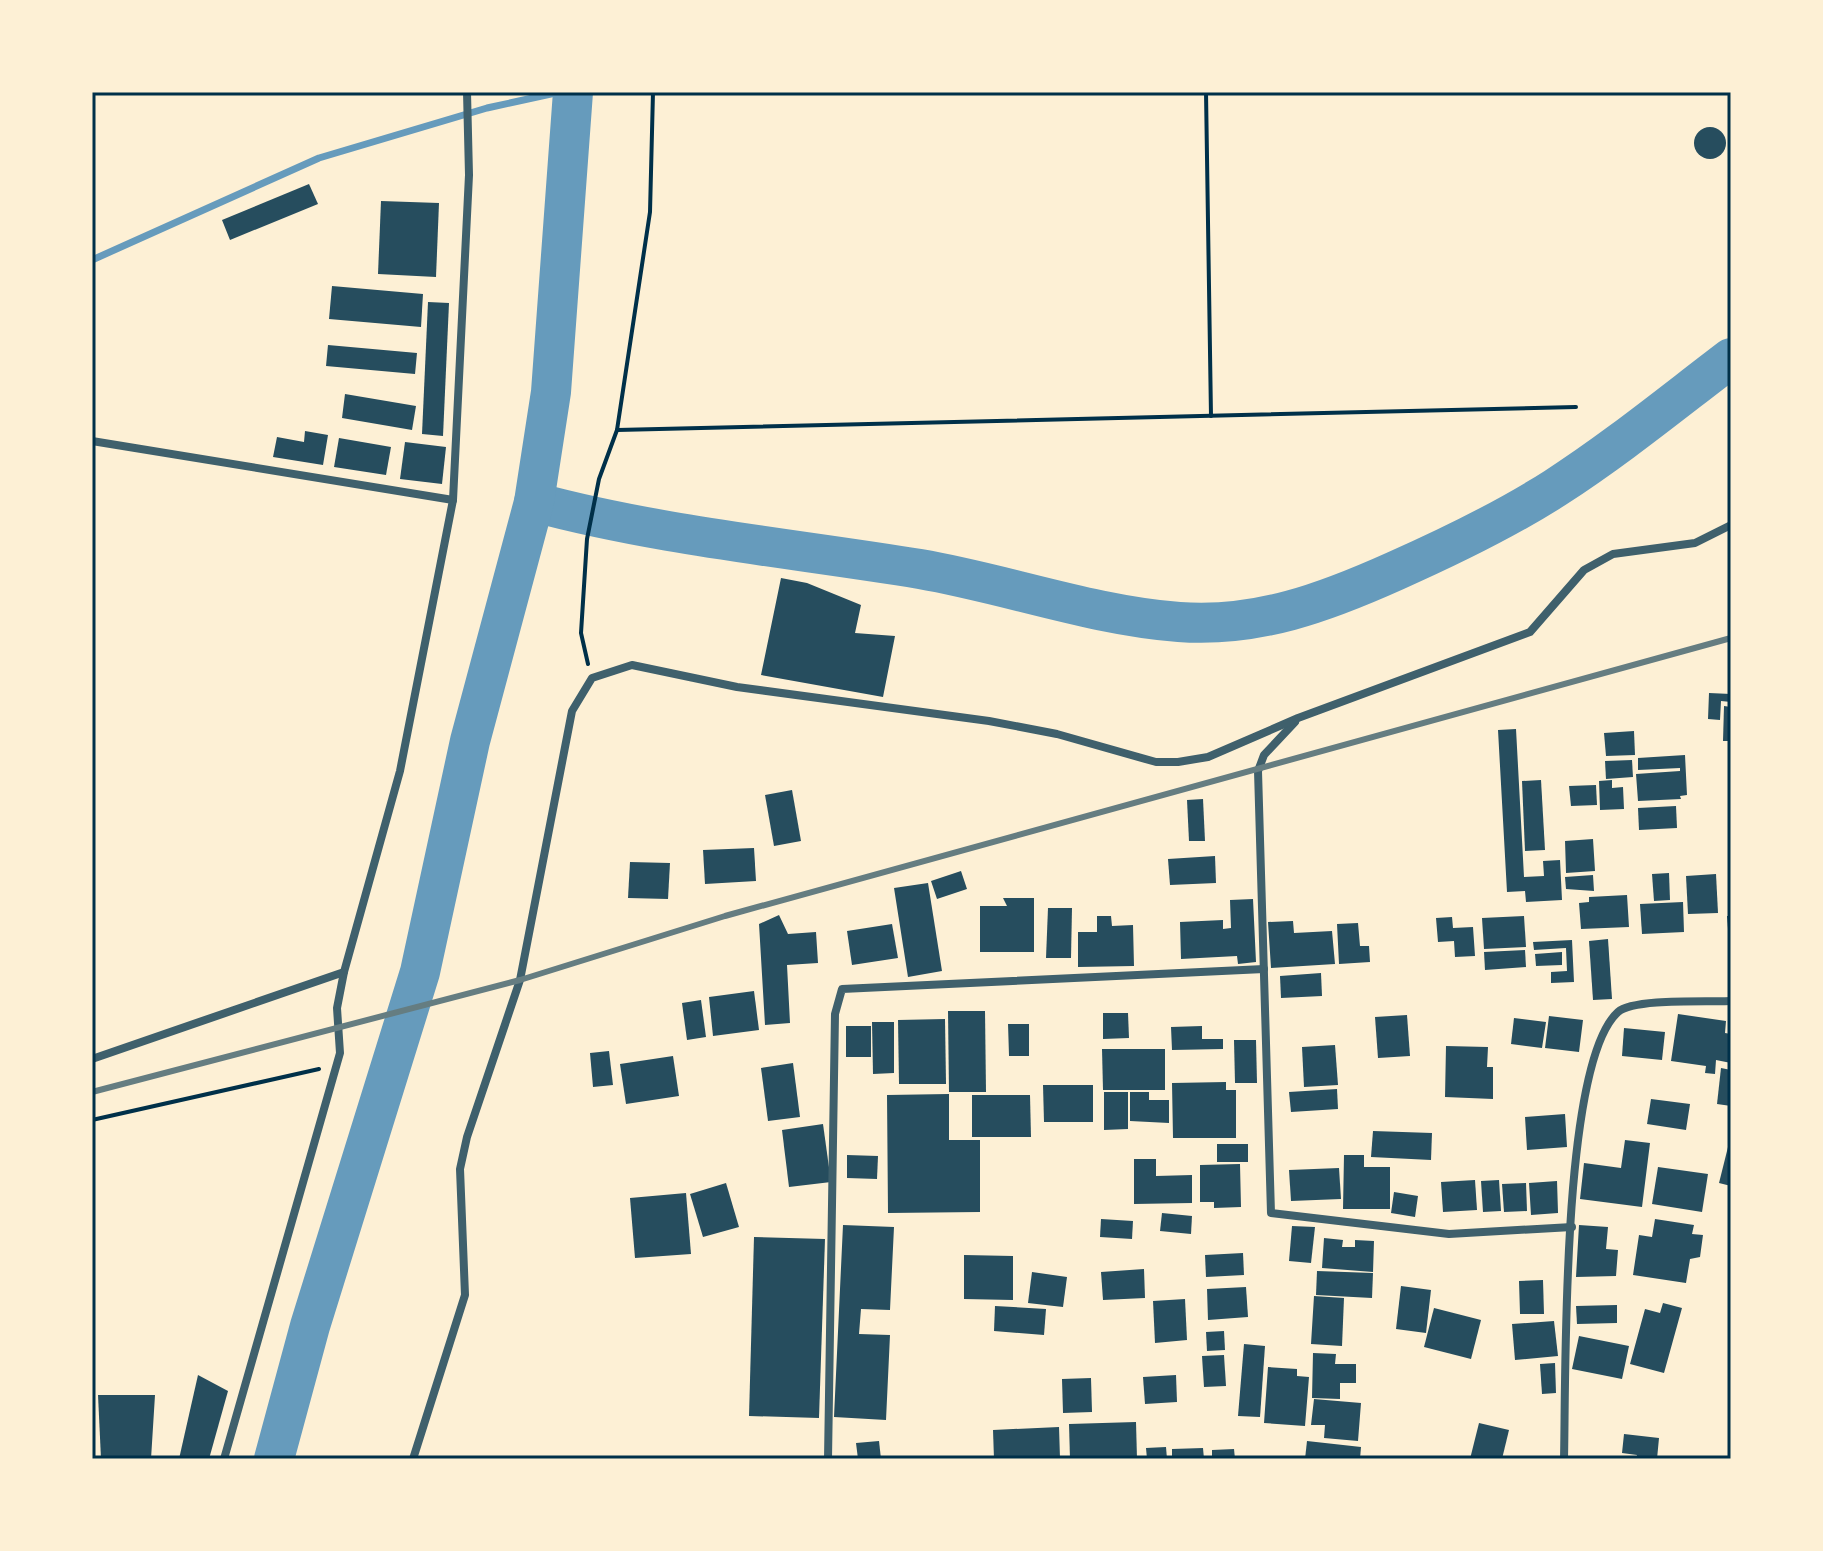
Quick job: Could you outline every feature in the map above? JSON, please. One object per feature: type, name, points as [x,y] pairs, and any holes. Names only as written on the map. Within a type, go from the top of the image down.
[{"type":"street","points":[[224,1459],[340,1053],[337,1008],[344,972],[400,771],[453,500],[469,175],[467,92]]},
{"type":"street","points":[[92,441],[453,500]]},
{"type":"street","points":[[413,1459],[465,1295],[460,1169],[467,1137],[520,980],[572,711],[592,678],[632,665],[737,687],[1044,731],[1156,762],[1208,757],[1298,718],[1530,632],[1584,570],[1613,554],[1695,543],[1731,525]]},
{"type":"street","points":[[1298,718],[1264,755],[1258,771],[1271,1213],[1449,1234],[1572,1227]]},
{"type":"street","points":[[828,1459],[835,1014],[842,989],[1264,969]]},
{"type":"street","points":[[92,1059],[344,972]]},
{"type":"street","points":[[1564,1459],[1572,1227],[1584,1098],[1604,1028],[1620,1010],[1636,1005],[1731,1001]]},
{"type":"path","points":[[592,678],[581,633],[587,539],[599,479],[617,430],[650,212],[653,92]]},
{"type":"path","points":[[1206,92],[1211,416]]},
{"type":"path","points":[[617,430],[1576,407]]},
{"type":"path","points":[[92,1120],[337,1065]]},
{"type":"building","points":[[1710,127],[1721,132],[1726,143],[1721,154],[1710,159],[1699,154],[1694,143],[1699,132]]},
{"type":"building","points":[[309,184],[318,204],[230,240],[222,220]]},
{"type":"building","points":[[381,201],[439,203],[436,277],[378,274]]},
{"type":"building","points":[[332,286],[423,294],[421,327],[329,319]]},
{"type":"building","points":[[428,302],[449,303],[443,436],[422,434]]},
{"type":"building","points":[[328,345],[417,353],[415,374],[326,366]]},
{"type":"building","points":[[345,394],[416,406],[412,430],[342,418]]},
{"type":"building","points":[[305,431],[328,435],[323,465],[273,457],[277,437],[304,442]]},
{"type":"building","points":[[339,438],[391,447],[386,475],[334,467]]},
{"type":"building","points":[[405,442],[446,447],[442,484],[400,479]]},
{"type":"building","points":[[781,578],[807,583],[861,605],[855,633],[895,636],[883,697],[761,675]]},
{"type":"building","points":[[1709,693],[1731,694],[1731,702],[1721,701],[1720,720],[1708,719]]},
{"type":"building","points":[[1724,706],[1731,707],[1731,741],[1723,741]]},
{"type":"building","points":[[1516,729],[1524,877],[1544,876],[1543,861],[1560,860],[1562,900],[1526,902],[1525,891],[1507,892],[1498,730]]},
{"type":"building","points":[[1634,731],[1635,755],[1606,756],[1604,733]]},
{"type":"building","points":[[1685,755],[1687,795],[1680,796],[1681,799],[1638,801],[1636,774],[1680,771],[1680,768],[1638,770],[1638,758]]},
{"type":"building","points":[[1632,760],[1633,777],[1606,779],[1605,761]]},
{"type":"building","points":[[1541,780],[1545,850],[1525,851],[1522,781]]},
{"type":"building","points":[[1612,780],[1612,788],[1623,787],[1624,809],[1600,810],[1599,781]]},
{"type":"building","points":[[1596,785],[1597,805],[1571,806],[1569,786]]},
{"type":"building","points":[[792,790],[801,841],[774,846],[765,795]]},
{"type":"building","points":[[1203,799],[1205,841],[1189,841],[1187,800]]},
{"type":"building","points":[[1676,806],[1677,828],[1639,830],[1638,808]]},
{"type":"building","points":[[1593,839],[1595,871],[1566,873],[1565,841]]},
{"type":"building","points":[[754,848],[756,881],[705,884],[703,850]]},
{"type":"building","points":[[1215,856],[1216,883],[1170,885],[1168,859]]},
{"type":"building","points":[[630,862],[670,863],[668,899],[628,898]]},
{"type":"building","points":[[961,871],[967,889],[937,899],[931,881]]},
{"type":"building","points":[[1669,873],[1670,900],[1654,901],[1652,874]]},
{"type":"building","points":[[1716,874],[1718,913],[1688,914],[1686,876]]},
{"type":"building","points":[[1593,875],[1594,891],[1566,889],[1565,877]]},
{"type":"building","points":[[928,883],[942,971],[908,977],[894,888]]},
{"type":"building","points":[[1627,895],[1629,927],[1581,929],[1579,903],[1589,902],[1589,897]]},
{"type":"building","points":[[1003,898],[1034,898],[1034,952],[980,952],[980,906],[1007,906]]},
{"type":"building","points":[[1253,899],[1256,962],[1238,964],[1237,956],[1181,959],[1180,922],[1223,920],[1223,929],[1231,928],[1230,900]]},
{"type":"building","points":[[1683,902],[1684,932],[1642,934],[1640,904]]},
{"type":"building","points":[[1048,908],[1072,908],[1071,958],[1046,958]]},
{"type":"building","points":[[779,915],[788,934],[816,932],[818,963],[787,965],[790,1023],[765,1025],[759,924]]},
{"type":"building","points":[[1097,916],[1111,916],[1112,926],[1133,925],[1134,966],[1078,967],[1078,932],[1097,932]]},
{"type":"building","points":[[1524,916],[1526,947],[1484,949],[1482,918]]},
{"type":"building","points":[[1727,916],[1731,916],[1731,942],[1729,942]]},
{"type":"building","points":[[1452,917],[1453,928],[1473,927],[1475,956],[1455,957],[1454,941],[1438,942],[1436,918]]},
{"type":"building","points":[[1293,921],[1294,933],[1332,931],[1335,964],[1271,968],[1268,922]]},
{"type":"building","points":[[1358,923],[1360,946],[1369,946],[1370,962],[1339,964],[1337,924]]},
{"type":"building","points":[[892,924],[898,958],[852,965],[847,931]]},
{"type":"building","points":[[1608,939],[1612,999],[1593,1000],[1589,941]]},
{"type":"building","points":[[1572,940],[1574,982],[1551,983],[1551,972],[1567,971],[1566,948],[1534,950],[1533,942]]},
{"type":"building","points":[[1525,950],[1526,967],[1485,970],[1484,952]]},
{"type":"building","points":[[1562,952],[1562,965],[1536,966],[1535,954]]},
{"type":"building","points":[[1321,973],[1322,996],[1281,998],[1280,976]]},
{"type":"building","points":[[754,991],[759,1030],[713,1036],[709,997]]},
{"type":"building","points":[[701,1000],[706,1037],[687,1040],[682,1003]]},
{"type":"building","points":[[948,1011],[985,1011],[986,1092],[949,1092]]},
{"type":"building","points":[[1103,1013],[1128,1013],[1129,1038],[1103,1039]]},
{"type":"building","points":[[1678,1014],[1726,1021],[1725,1033],[1731,1034],[1731,1063],[1716,1060],[1715,1074],[1705,1073],[1706,1066],[1671,1061]]},
{"type":"building","points":[[1407,1015],[1410,1056],[1378,1058],[1375,1017]]},
{"type":"building","points":[[1549,1016],[1583,1020],[1579,1052],[1545,1048]]},
{"type":"building","points":[[1514,1018],[1546,1022],[1542,1048],[1511,1044]]},
{"type":"building","points":[[945,1019],[946,1084],[899,1084],[898,1020]]},
{"type":"building","points":[[872,1022],[894,1022],[894,1073],[873,1074]]},
{"type":"building","points":[[1008,1024],[1029,1024],[1029,1056],[1009,1056]]},
{"type":"building","points":[[846,1026],[871,1026],[871,1057],[846,1057]]},
{"type":"building","points":[[1202,1026],[1202,1039],[1223,1039],[1223,1049],[1172,1050],[1171,1027]]},
{"type":"building","points":[[1624,1028],[1665,1032],[1662,1060],[1622,1056]]},
{"type":"building","points":[[1234,1040],[1256,1040],[1257,1083],[1235,1083]]},
{"type":"building","points":[[1335,1045],[1338,1085],[1304,1087],[1302,1047]]},
{"type":"building","points":[[1446,1046],[1488,1047],[1487,1067],[1493,1067],[1493,1099],[1445,1097]]},
{"type":"building","points":[[1102,1049],[1165,1049],[1165,1090],[1103,1090]]},
{"type":"building","points":[[609,1051],[613,1085],[593,1087],[590,1053]]},
{"type":"building","points":[[673,1056],[679,1096],[626,1104],[620,1064]]},
{"type":"building","points":[[793,1063],[800,1117],[768,1121],[761,1068]]},
{"type":"building","points":[[1721,1068],[1731,1070],[1731,1106],[1717,1104]]},
{"type":"building","points":[[1226,1082],[1226,1090],[1236,1090],[1236,1138],[1173,1138],[1172,1083]]},
{"type":"building","points":[[1043,1085],[1093,1085],[1093,1122],[1044,1122]]},
{"type":"building","points":[[1337,1089],[1338,1109],[1291,1112],[1289,1092]]},
{"type":"building","points":[[1104,1092],[1128,1092],[1128,1129],[1104,1130]]},
{"type":"building","points":[[1130,1092],[1149,1092],[1149,1100],[1169,1100],[1169,1123],[1130,1121]]},
{"type":"building","points":[[949,1094],[949,1140],[980,1140],[980,1212],[888,1213],[887,1095]]},
{"type":"building","points":[[972,1095],[1030,1095],[1031,1137],[972,1137]]},
{"type":"building","points":[[1651,1099],[1690,1104],[1686,1130],[1647,1124]]},
{"type":"building","points":[[1565,1114],[1567,1147],[1527,1150],[1525,1117]]},
{"type":"building","points":[[823,1124],[831,1182],[789,1187],[782,1130]]},
{"type":"building","points":[[1373,1131],[1432,1133],[1431,1160],[1371,1157]]},
{"type":"building","points":[[1625,1140],[1650,1143],[1642,1207],[1580,1199],[1584,1163],[1621,1168]]},
{"type":"building","points":[[1217,1144],[1248,1144],[1248,1162],[1217,1162]]},
{"type":"building","points":[[1728,1147],[1731,1148],[1731,1186],[1719,1183]]},
{"type":"building","points":[[847,1155],[878,1156],[877,1179],[847,1178]]},
{"type":"building","points":[[1344,1155],[1364,1155],[1364,1167],[1390,1167],[1390,1209],[1343,1209]]},
{"type":"building","points":[[1134,1159],[1156,1159],[1156,1176],[1192,1175],[1192,1203],[1134,1204]]},
{"type":"building","points":[[1240,1164],[1241,1207],[1214,1208],[1214,1202],[1200,1202],[1200,1165]]},
{"type":"building","points":[[1658,1167],[1708,1174],[1702,1212],[1652,1204]]},
{"type":"building","points":[[1339,1168],[1341,1199],[1291,1201],[1289,1170]]},
{"type":"building","points":[[1475,1180],[1477,1210],[1443,1212],[1441,1182]]},
{"type":"building","points":[[1499,1180],[1501,1211],[1483,1212],[1481,1181]]},
{"type":"building","points":[[1557,1181],[1558,1213],[1531,1215],[1529,1183]]},
{"type":"building","points":[[726,1183],[739,1227],[703,1237],[690,1194]]},
{"type":"building","points":[[1526,1183],[1527,1211],[1504,1212],[1502,1184]]},
{"type":"building","points":[[1394,1192],[1418,1196],[1415,1217],[1391,1213]]},
{"type":"building","points":[[686,1193],[691,1254],[635,1258],[630,1198]]},
{"type":"building","points":[[1162,1213],[1192,1216],[1191,1234],[1160,1231]]},
{"type":"building","points":[[1101,1219],[1133,1221],[1132,1239],[1100,1237]]},
{"type":"building","points":[[1655,1219],[1694,1225],[1692,1234],[1703,1235],[1700,1257],[1690,1259],[1686,1283],[1633,1275],[1639,1235],[1652,1237]]},
{"type":"building","points":[[843,1225],[894,1227],[890,1310],[861,1309],[859,1334],[890,1335],[886,1420],[834,1417]]},
{"type":"building","points":[[1579,1225],[1608,1227],[1606,1249],[1618,1250],[1616,1276],[1576,1277]]},
{"type":"building","points":[[1292,1226],[1315,1227],[1311,1263],[1289,1261]]},
{"type":"building","points":[[754,1237],[825,1239],[819,1418],[749,1416]]},
{"type":"building","points":[[1324,1238],[1343,1240],[1342,1247],[1355,1247],[1355,1240],[1374,1241],[1373,1272],[1322,1268]]},
{"type":"building","points":[[1243,1253],[1244,1275],[1206,1277],[1205,1255]]},
{"type":"building","points":[[964,1255],[1013,1256],[1013,1300],[964,1299]]},
{"type":"building","points":[[1144,1269],[1145,1298],[1103,1300],[1101,1272]]},
{"type":"building","points":[[1317,1271],[1373,1273],[1372,1298],[1316,1295]]},
{"type":"building","points":[[1032,1272],[1067,1277],[1063,1307],[1028,1303]]},
{"type":"building","points":[[1543,1280],[1544,1314],[1520,1314],[1519,1281]]},
{"type":"building","points":[[1401,1286],[1431,1290],[1426,1333],[1396,1329]]},
{"type":"building","points":[[1246,1287],[1248,1317],[1208,1320],[1207,1289]]},
{"type":"building","points":[[1314,1296],[1344,1298],[1342,1346],[1311,1344]]},
{"type":"building","points":[[1185,1299],[1187,1340],[1155,1343],[1153,1301]]},
{"type":"building","points":[[1663,1303],[1682,1308],[1664,1373],[1630,1364],[1645,1309],[1660,1313]]},
{"type":"building","points":[[1617,1305],[1617,1323],[1577,1324],[1576,1306]]},
{"type":"building","points":[[995,1306],[1046,1309],[1044,1335],[994,1331]]},
{"type":"building","points":[[1434,1308],[1481,1320],[1471,1359],[1424,1347]]},
{"type":"building","points":[[1554,1321],[1558,1356],[1515,1360],[1512,1324]]},
{"type":"building","points":[[1224,1331],[1225,1350],[1207,1351],[1206,1332]]},
{"type":"building","points":[[1579,1336],[1629,1346],[1622,1379],[1572,1369]]},
{"type":"building","points":[[1244,1344],[1265,1346],[1260,1417],[1238,1416]]},
{"type":"building","points":[[1313,1353],[1336,1354],[1335,1364],[1356,1364],[1356,1383],[1340,1383],[1340,1399],[1312,1398]]},
{"type":"building","points":[[1224,1355],[1226,1386],[1204,1387],[1202,1356]]},
{"type":"building","points":[[1555,1363],[1556,1393],[1542,1394],[1540,1364]]},
{"type":"building","points":[[1268,1367],[1297,1369],[1297,1376],[1309,1377],[1305,1426],[1264,1423]]},
{"type":"building","points":[[198,1375],[228,1391],[209,1459],[179,1459]]},
{"type":"building","points":[[1176,1375],[1177,1402],[1145,1404],[1143,1377]]},
{"type":"building","points":[[1091,1378],[1092,1412],[1063,1413],[1062,1379]]},
{"type":"building","points":[[98,1395],[155,1395],[151,1459],[101,1459]]},
{"type":"building","points":[[1314,1399],[1361,1403],[1358,1441],[1324,1438],[1325,1425],[1311,1425]]},
{"type":"building","points":[[1136,1422],[1137,1459],[1070,1459],[1069,1424]]},
{"type":"building","points":[[1479,1423],[1509,1430],[1502,1459],[1470,1459]]},
{"type":"building","points":[[1059,1427],[1060,1459],[994,1459],[993,1430]]},
{"type":"building","points":[[1624,1434],[1659,1438],[1657,1459],[1636,1459],[1637,1455],[1622,1453]]},
{"type":"building","points":[[879,1441],[881,1459],[858,1459],[856,1443]]},
{"type":"building","points":[[1307,1441],[1361,1447],[1360,1459],[1305,1459]]},
{"type":"building","points":[[1166,1447],[1167,1459],[1147,1459],[1146,1448]]},
{"type":"building","points":[[1203,1448],[1204,1459],[1172,1459],[1172,1449]]},
{"type":"building","points":[[1234,1449],[1235,1459],[1212,1459],[1212,1450]]},
{"type":"waterway","points":[[92,260],[319,158],[487,108],[560,92]]},
{"type":"waterway","points":[[274,1459],[310,1326],[420,972],[470,741],[534,502],[551,392],[573,92]]},
{"type":"waterway","points":[[534,502],[678,533],[952,575],[1113,613],[1179,622],[1236,621],[1290,610],[1343,593],[1497,522],[1600,457],[1731,358]]},
{"type":"railway","points":[[92,1092],[520,980],[725,916],[1731,638]]}]
